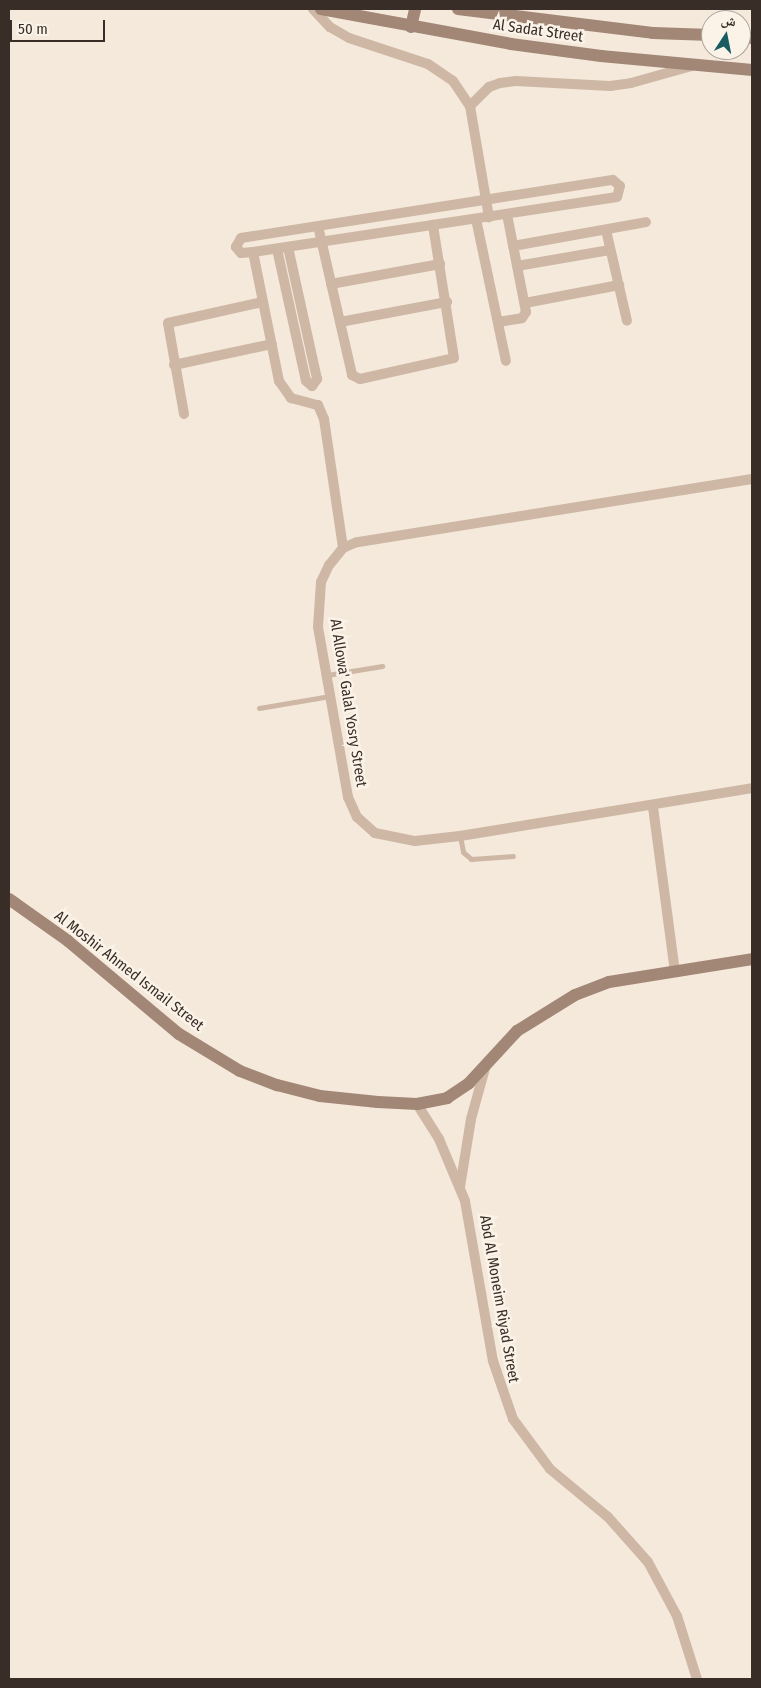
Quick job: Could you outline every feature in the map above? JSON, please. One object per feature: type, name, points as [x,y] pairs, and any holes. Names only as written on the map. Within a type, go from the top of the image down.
[{"type":"street","points":[[313,9],[330,27],[349,38],[444,72],[470,106],[489,217]]},
{"type":"street","name":"Al Sadat Street","points":[[321,9],[520,46],[752,70]]},
{"type":"street","points":[[411,27],[414,9]]},
{"type":"street","name":"Al Sadat Street","points":[[458,9],[653,33],[701,35]]},
{"type":"street","points":[[470,106],[489,86],[500,83],[610,86],[631,83],[694,65]]},
{"type":"street","points":[[612,180],[620,186],[617,197],[508,214],[253,252],[238,252],[236,241],[318,226],[612,180]]},
{"type":"street","points":[[498,322],[522,318],[526,312],[508,214]]},
{"type":"street","points":[[476,219],[506,361]]},
{"type":"street","points":[[514,246],[646,222]]},
{"type":"street","points":[[318,226],[352,375],[360,379],[454,358],[447,302],[433,225]]},
{"type":"street","points":[[606,230],[627,321]]},
{"type":"street","points":[[277,249],[306,381],[312,386],[318,379],[288,247]]},
{"type":"street","points":[[517,266],[610,250]]},
{"type":"street","points":[[253,252],[279,381],[291,398],[314,402],[324,419],[343,548],[357,542],[390,536],[752,479]]},
{"type":"street","points":[[332,284],[440,264]]},
{"type":"street","points":[[525,302],[619,284]]},
{"type":"street","points":[[184,414],[168,323],[263,302]]},
{"type":"street","points":[[340,322],[447,302]]},
{"type":"street","points":[[174,365],[272,344]]},
{"type":"street","name":"Al Allowa' Galal Yosry Street","points":[[343,548],[329,565],[319,598],[318,627],[348,797],[357,817],[374,832],[394,839],[415,841],[460,836],[652,807],[752,788]]},
{"type":"street","points":[[652,807],[675,972]]},
{"type":"street","name":"Al Moshir Ahmed Ismail Street","points":[[9,899],[68,941],[179,1034],[240,1071],[277,1085],[320,1096],[417,1104],[447,1098],[460,1091],[517,1031],[575,995],[609,982],[752,959]]},
{"type":"street","name":"Abd Al Moneim Riyad Street","points":[[460,1188],[466,1142],[486,1065]]},
{"type":"street","name":"Abd Al Moneim Riyad Street","points":[[417,1104],[439,1139],[460,1188],[470,1222],[493,1361],[513,1419],[550,1469],[608,1517],[648,1562],[677,1616],[697,1679]]},
{"type":"lane","points":[[326,675],[382,666]]},
{"type":"lane","points":[[259,708],[330,696]]},
{"type":"lane","points":[[460,836],[463,852],[471,859],[513,856]]}]
